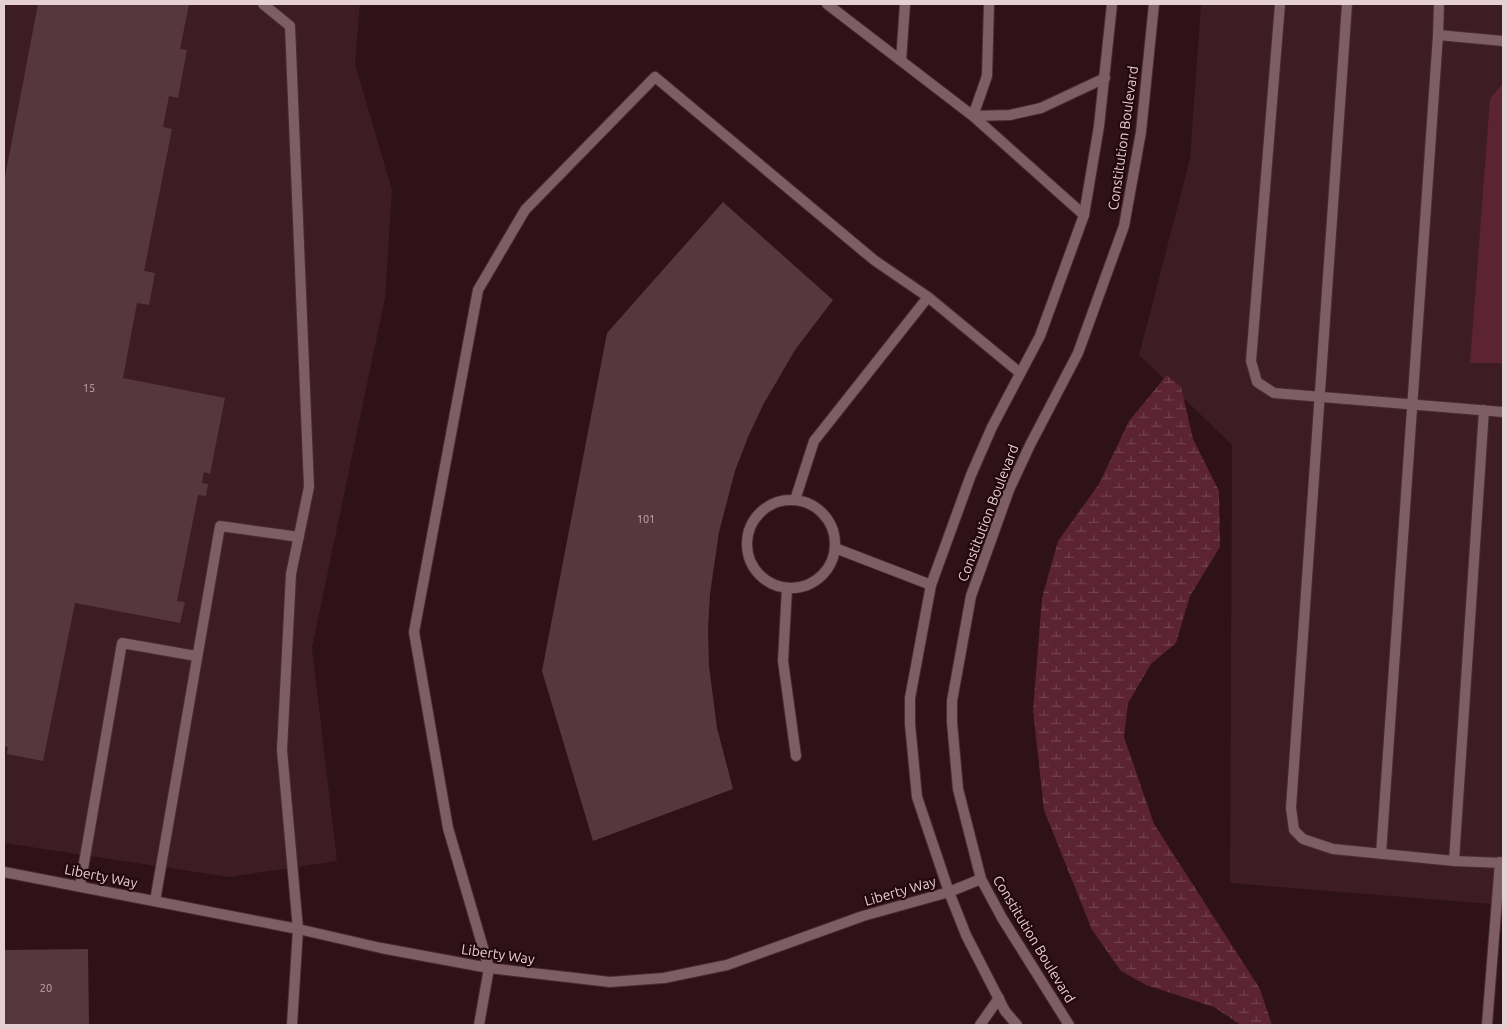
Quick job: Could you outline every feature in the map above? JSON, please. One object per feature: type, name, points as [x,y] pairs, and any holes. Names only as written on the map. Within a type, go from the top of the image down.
[{"type":"street","points":[[264,4],[290,26],[310,487],[291,574],[282,750],[298,928],[292,1025]]},
{"type":"street","points":[[827,4],[973,116],[1084,215]]},
{"type":"street","points":[[901,61],[904,4]]},
{"type":"street","points":[[973,116],[987,76],[989,4]]},
{"type":"street","name":"Constitution Boulevard","points":[[1018,1025],[1005,1011],[966,935],[949,892],[918,797],[910,724],[910,698],[931,585],[971,475],[992,427],[1040,336],[1084,215],[1099,126],[1112,4]]},
{"type":"street","name":"Constitution Boulevard","points":[[1069,1025],[1002,918],[981,879],[958,789],[952,701],[971,596],[1013,481],[1078,353],[1124,226],[1141,132],[1154,4]]},
{"type":"street","points":[[1280,4],[1251,362],[1257,382],[1274,393],[1503,412]]},
{"type":"street","points":[[1347,4],[1291,808],[1294,830],[1304,839],[1333,849],[1454,861],[1501,862],[1488,1025]]},
{"type":"street","points":[[1381,854],[1438,35],[1438,4]]},
{"type":"street","points":[[1438,35],[1503,41]]},
{"type":"street","points":[[479,1025],[489,968],[448,828],[414,632],[478,290],[525,210],[654,77],[874,260],[928,297],[1020,373]]},
{"type":"street","points":[[973,116],[1010,115],[1041,108],[1105,78]]},
{"type":"street","points":[[794,500],[814,442],[928,297]]},
{"type":"street","points":[[1454,861],[1484,410]]},
{"type":"street","points":[[794,500],[814,507],[829,521],[834,534],[835,548],[832,561],[824,573],[814,581],[801,587],[787,588],[774,585],[762,577],[753,567],[748,554],[747,540],[750,527],[758,515],[768,507],[781,501],[794,500]]},
{"type":"street","points":[[155,901],[220,526],[299,537]]},
{"type":"street","points":[[835,548],[931,585]]},
{"type":"street","points":[[787,588],[782,660],[796,756]]},
{"type":"street","points":[[80,886],[122,643],[196,656]]},
{"type":"street","name":"Liberty Way","points":[[4,872],[298,928],[381,948],[489,968],[610,982],[664,978],[727,965],[863,916],[949,892],[981,879]]},
{"type":"street","points":[[980,1025],[999,998]]},
{"type":"shaded area","points":[[4,4],[360,4],[355,64],[392,190],[385,298],[312,648],[337,861],[229,877],[4,843]]},
{"type":"shaded area","points":[[1201,4],[1503,4],[1503,905],[1230,883],[1232,445],[1139,355],[1190,159]]},
{"type":"green space","points":[[1503,83],[1503,363],[1470,363],[1490,99]]},
{"type":"green space","points":[[1167,375],[1181,387],[1193,439],[1219,491],[1220,547],[1190,596],[1176,643],[1151,664],[1128,703],[1124,737],[1154,824],[1260,989],[1272,1025],[1241,1025],[1214,1007],[1146,985],[1121,971],[1092,930],[1044,810],[1033,710],[1042,598],[1058,541],[1099,484],[1129,421]]},
{"type":"building","points":[[38,4],[189,4],[180,49],[187,50],[178,98],[169,96],[163,127],[172,129],[144,271],[155,273],[149,305],[137,303],[123,378],[225,398],[210,474],[204,472],[202,483],[208,484],[206,496],[198,495],[177,601],[185,602],[180,623],[75,603],[43,761],[7,754],[8,747],[4,746],[4,182]]},
{"type":"building","points":[[723,202],[833,300],[795,350],[763,405],[735,471],[719,532],[710,594],[709,666],[717,728],[733,789],[593,841],[542,671],[607,333]]},
{"type":"building","points":[[88,949],[89,1025],[4,1025],[4,950]]}]
